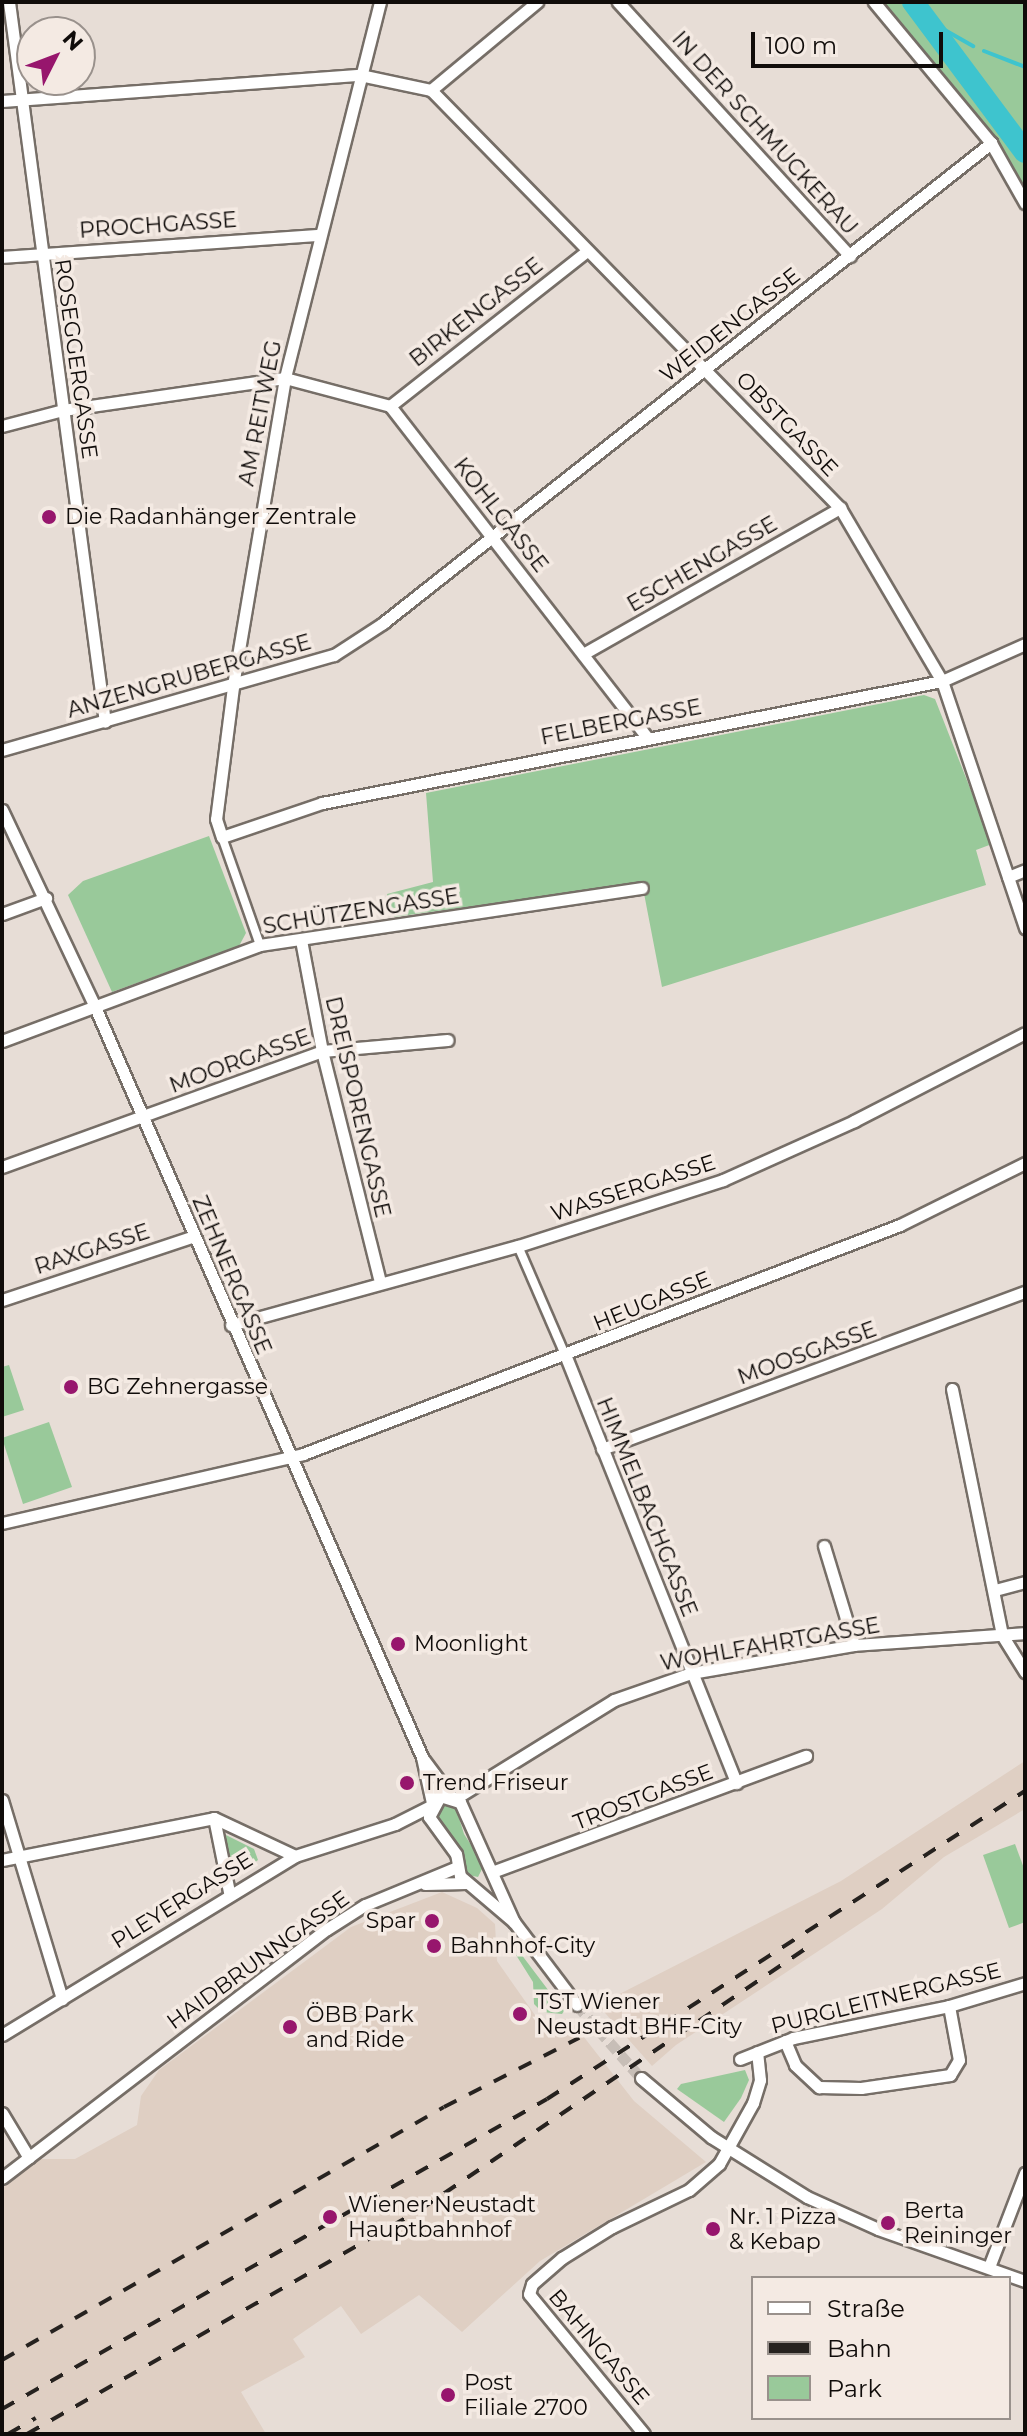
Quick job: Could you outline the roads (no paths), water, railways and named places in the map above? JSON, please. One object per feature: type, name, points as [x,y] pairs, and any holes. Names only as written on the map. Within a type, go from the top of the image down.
[{"type":"street","name":"ROSEGGERGASSE","points":[[9,2],[105,722]]},
{"type":"street","name":"AM REITWEG","points":[[222,837],[216,819],[233,687],[285,378],[318,235],[380,2]]},
{"type":"street","points":[[2,101],[360,75],[431,90],[537,2]]},
{"type":"street","name":"IN DER SCHMUCKERAU","points":[[618,2],[850,256]]},
{"type":"street","points":[[874,2],[991,143],[1025,203]]},
{"type":"street","name":"OBSTGASSE","points":[[431,90],[840,508],[942,681],[1025,928]]},
{"type":"street","name":"WEIDENGASSE","points":[[494,537],[991,143]]},
{"type":"street","name":"PROCHGASSE","points":[[2,257],[318,235]]},
{"type":"street","name":"BIRKENGASSE","points":[[390,406],[587,251]]},
{"type":"street","points":[[2,426],[63,410],[285,378],[390,406]]},
{"type":"street","name":"KOHLGASSE","points":[[390,406],[646,736]]},
{"type":"street","name":"ESCHENGASSE","points":[[583,654],[840,508]]},
{"type":"street","name":"ANZENGRUBERGASSE","points":[[2,750],[233,687],[334,655],[494,537]]},
{"type":"street","name":"FELBERGASSE","points":[[222,837],[322,803],[646,736],[942,681],[1025,644]]},
{"type":"street","name":"ZEHNERGASSE","points":[[2,810],[95,1007],[287,1456],[422,1757],[431,1821]]},
{"type":"street","points":[[222,837],[260,945]]},
{"type":"street","points":[[1008,877],[1025,870]]},
{"type":"street","name":"SCHÜTZENGASSE","points":[[2,1041],[260,945],[642,888]]},
{"type":"street","points":[[2,914],[46,898]]},
{"type":"street","name":"DREISPORENGASSE","points":[[301,940],[322,1051],[380,1282]]},
{"type":"street","name":"WASSERGASSE","points":[[231,1325],[518,1246],[723,1180],[854,1121],[1025,1033]]},
{"type":"street","name":"MOORGASSE","points":[[2,1167],[322,1051],[448,1040]]},
{"type":"street","name":"HEUGASSE","points":[[2,1523],[303,1454],[566,1357],[900,1225],[1025,1163]]},
{"type":"street","name":"RAXGASSE","points":[[2,1300],[194,1236]]},
{"type":"street","name":"HIMMELBACHGASSE","points":[[518,1246],[566,1357],[736,1783]]},
{"type":"street","name":"MOOSGASSE","points":[[602,1449],[1025,1292]]},
{"type":"street","points":[[952,1389],[1002,1635],[1025,1672]]},
{"type":"street","points":[[824,1546],[854,1645]]},
{"type":"street","points":[[995,1590],[1025,1582]]},
{"type":"street","name":"WOHLFAHRTGASSE","points":[[431,1804],[453,1796],[614,1700],[691,1673],[854,1645],[1025,1633]]},
{"type":"street","name":"TROSTGASSE","points":[[470,1884],[806,1756]]},
{"type":"street","name":"ZEHNERGASSE","points":[[422,1757],[453,1796],[492,1874]]},
{"type":"street","points":[[2,1800],[62,1999]]},
{"type":"street","name":"PLEYERGASSE","points":[[2,2035],[229,1892],[295,1856],[395,1824],[431,1804]]},
{"type":"street","points":[[214,1818],[229,1892]]},
{"type":"street","points":[[2,1860],[214,1818],[295,1856]]},
{"type":"street","points":[[431,1821],[448,1841],[457,1867],[470,1884],[514,1922],[577,2005]]},
{"type":"street","name":"PLEYERGASSE","points":[[395,1824],[431,1821]]},
{"type":"street","name":"HAIDBRUNNGASSE","points":[[2,2178],[340,1920],[457,1867]]},
{"type":"street","points":[[492,1874],[514,1922]]},
{"type":"street","name":"HAIDBRUNNGASSE","points":[[424,1884],[470,1884]]},
{"type":"street","name":"PURGLEITNERGASSE","points":[[740,2059],[785,2041],[949,2006],[1025,1983]]},
{"type":"street","points":[[785,2041],[795,2065],[819,2087],[861,2088],[950,2075],[959,2060],[949,2006]]},
{"type":"street","name":"PURGLEITNERGASSE","points":[[532,2284],[612,2227],[689,2190],[719,2164],[760,2080],[757,2052]]},
{"type":"street","points":[[641,2078],[728,2149],[807,2197],[878,2229],[1025,2281]]},
{"type":"street","points":[[2,2113],[29,2158]]},
{"type":"street","points":[[989,2267],[1025,2173]]},
{"type":"street","name":"BAHNGASSE","points":[[532,2284],[529,2294],[534,2305],[602,2378],[644,2434]]},
{"type":"waterway","points":[[913,2],[1025,152]]},
{"type":"waterway","points":[[929,21],[973,46]]},
{"type":"waterway","points":[[984,51],[1025,67]]},
{"type":"tunnel","points":[[577,2005],[641,2078]]},
{"type":"railway","points":[[2,2409],[547,2099],[1025,1791]]},
{"type":"railway","points":[[27,2434],[421,2209],[807,1948]]},
{"type":"railway","points":[[2,2360],[444,2107],[579,2038]]},
{"type":"railway","points":[[8,2434],[36,2418]]},
{"type":"place","name":"Die Radanhänger Zentrale","points":[[49,517]]},
{"type":"place","name":"BG Zehnergasse","points":[[71,1387]]},
{"type":"place","name":"Moonlight","points":[[398,1644]]},
{"type":"place","name":"Trend Friseur","points":[[407,1783]]},
{"type":"place","name":"Spar","points":[[432,1921]]},
{"type":"place","name":"Bahnhof-City","points":[[434,1946]]},
{"type":"place","name":"TST Wiener Neustadt BHF-City","points":[[520,2014]]},
{"type":"place","name":"ÖBB Park and Ride","points":[[290,2027]]},
{"type":"place","name":"Wiener Neustadt Hauptbahnhof","points":[[330,2217]]},
{"type":"place","name":"Berta Reininger","points":[[888,2223]]},
{"type":"place","name":"Nr. 1 Pizza & Kebap","points":[[713,2229]]},
{"type":"place","name":"Post Filiale 2700","points":[[448,2395]]}]
